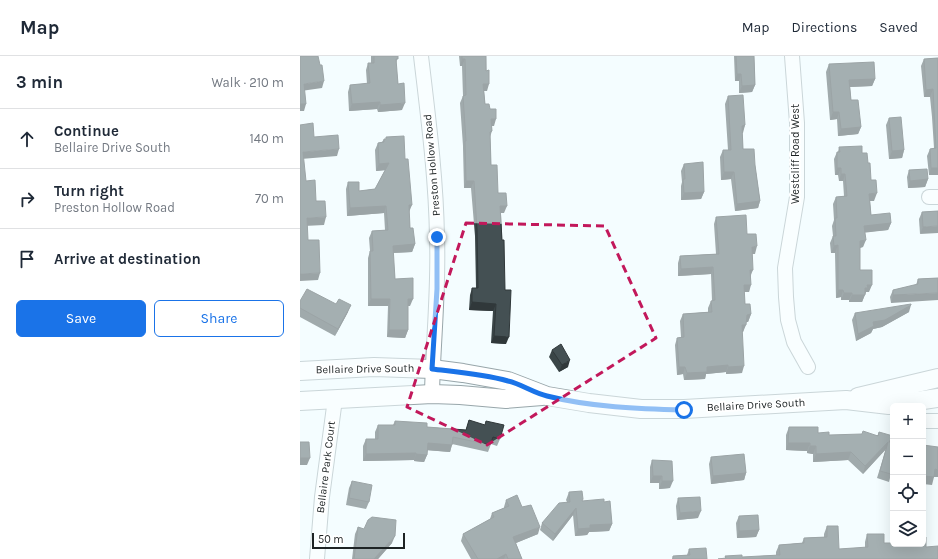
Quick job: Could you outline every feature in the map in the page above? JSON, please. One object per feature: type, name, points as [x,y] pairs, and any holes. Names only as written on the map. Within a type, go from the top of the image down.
[{"type":"main road","name":"Bellaire Drive South","points":[[300,371],[374,367],[432,369],[508,381],[547,396],[641,409],[684,410],[846,400],[889,405],[938,398]]},
{"type":"main road","name":"Bellaire Drive South","points":[[846,400],[938,378]]},
{"type":"main road","name":"Bellaire Drive South","points":[[300,401],[432,394],[460,394],[506,399],[547,396]]},
{"type":"street","name":"Preston Hollow Road","points":[[421,56],[432,144],[437,237],[437,289],[432,394]]},
{"type":"street","name":"Westcliff Road West","points":[[792,56],[797,123],[798,197],[786,268],[786,297],[788,320],[794,342],[808,366]]},
{"type":"street","name":"Bellaire Park Court","points":[[317,559],[322,497],[335,399]]},
{"type":"street","name":"Bellaire Drive South","points":[[864,402],[890,414]]},
{"type":"street","points":[[926,421],[938,421]]},
{"type":"highlighted area","points":[[466,223],[605,226],[656,338],[487,445],[407,407]]},
{"type":"building","points":[[300,56],[318,56],[320,65],[322,65],[324,81],[304,84],[306,104],[300,104]]},
{"type":"building","points":[[374,56],[398,56],[398,59],[396,59],[398,84],[404,83],[405,103],[380,105],[380,102],[352,104],[350,85],[370,83],[368,63],[374,63]]},
{"type":"building","points":[[462,56],[486,56],[486,71],[489,70],[489,84],[483,84],[485,104],[489,104],[490,109],[496,109],[496,119],[491,119],[491,165],[497,165],[498,193],[506,193],[507,206],[500,206],[502,240],[504,240],[505,290],[511,290],[509,337],[494,336],[496,304],[472,302],[472,288],[478,288],[477,229],[474,181],[466,181],[466,141],[463,96],[466,95],[465,59],[462,59]]},
{"type":"building","points":[[736,56],[754,56],[755,85],[742,86],[741,74],[737,74]]},
{"type":"building","points":[[938,58],[938,168],[931,168],[930,149],[936,148],[933,89],[926,90],[924,59]]},
{"type":"building","points":[[874,62],[875,79],[849,80],[851,100],[858,100],[861,127],[841,129],[839,112],[833,112],[829,64]]},
{"type":"building","points":[[743,95],[745,125],[742,126],[743,149],[754,149],[760,201],[737,204],[734,172],[724,172],[723,150],[731,150],[728,96]]},
{"type":"building","points":[[901,117],[904,150],[892,151],[889,118]]},
{"type":"building","points":[[313,123],[314,137],[338,135],[339,149],[303,152],[306,181],[315,180],[316,201],[325,201],[326,217],[307,218],[308,240],[319,240],[320,273],[300,274],[300,125]]},
{"type":"building","points":[[404,136],[405,159],[408,159],[412,205],[409,205],[410,228],[413,228],[415,244],[393,246],[395,279],[413,278],[413,299],[408,299],[408,330],[389,330],[390,299],[371,299],[370,251],[373,251],[372,231],[388,230],[386,206],[350,208],[348,182],[359,182],[359,191],[375,189],[389,163],[379,164],[378,143],[384,142],[386,137]]},
{"type":"building","points":[[862,146],[862,153],[867,153],[868,163],[870,163],[871,180],[876,180],[877,193],[869,194],[871,215],[890,213],[891,223],[864,226],[866,240],[860,241],[860,270],[872,270],[872,285],[867,285],[868,288],[865,288],[865,295],[852,295],[852,293],[844,293],[843,290],[838,290],[838,245],[834,246],[833,236],[836,236],[836,197],[847,196],[845,174],[841,174],[841,168],[837,168],[837,152],[840,152],[839,147]]},
{"type":"building","points":[[703,162],[704,192],[684,193],[684,164]]},
{"type":"building","points":[[927,169],[928,179],[910,181],[909,170]]},
{"type":"building","points":[[938,211],[938,226],[923,227],[922,212]]},
{"type":"building","points":[[746,215],[747,234],[756,234],[757,246],[752,247],[753,270],[750,270],[751,285],[744,285],[745,304],[750,304],[751,314],[747,315],[746,325],[742,325],[744,366],[728,367],[728,365],[707,367],[707,372],[687,373],[685,367],[679,367],[677,338],[684,337],[683,314],[712,312],[711,301],[715,300],[713,267],[681,269],[680,256],[719,254],[716,217]]},
{"type":"building","points":[[938,278],[938,293],[893,295],[893,290],[918,284],[918,279]]},
{"type":"building","points":[[307,289],[336,304],[339,299],[351,305],[338,329],[300,308],[300,301]]},
{"type":"building","points":[[911,304],[885,320],[873,322],[874,326],[858,334],[855,313]]},
{"type":"building","points":[[561,344],[570,360],[562,365],[552,350]]},
{"type":"building","points":[[469,420],[485,425],[486,421],[504,425],[500,439],[493,437],[490,445],[453,437],[452,445],[428,443],[427,455],[416,453],[366,454],[366,439],[378,439],[378,425],[395,425],[395,421],[427,423],[427,427],[466,430]]},
{"type":"building","points":[[789,427],[818,427],[818,433],[829,432],[829,435],[862,434],[863,431],[878,436],[879,432],[890,435],[890,474],[880,471],[888,442],[865,466],[851,452],[816,454],[816,446],[810,446],[810,443],[788,443]]},
{"type":"building","points":[[300,442],[309,442],[310,458],[300,458]]},
{"type":"building","points":[[926,445],[938,447],[938,470],[935,469],[934,477],[926,476]]},
{"type":"building","points":[[744,454],[746,473],[713,476],[711,457]]},
{"type":"building","points":[[652,460],[672,461],[673,481],[662,481],[662,476],[653,476]]},
{"type":"building","points":[[352,481],[372,485],[369,502],[349,498]]},
{"type":"building","points":[[582,491],[582,501],[604,499],[604,502],[610,501],[612,524],[590,525],[590,528],[578,529],[576,508],[555,534],[542,523],[559,503],[570,502],[569,492]]},
{"type":"building","points":[[517,495],[522,507],[531,505],[540,527],[513,537],[522,559],[508,559],[506,554],[497,559],[478,559],[463,534],[494,517],[492,513],[509,506],[506,500]]},
{"type":"building","points":[[700,497],[701,511],[680,513],[678,498]]},
{"type":"building","points":[[758,515],[759,530],[739,531],[739,516]]},
{"type":"building","points":[[372,517],[396,520],[395,536],[374,559],[354,559],[358,527],[364,529],[368,520]]},
{"type":"building","points":[[827,526],[838,526],[839,549],[868,547],[867,534],[884,534],[884,543],[890,543],[890,547],[938,546],[938,559],[718,559],[726,558],[725,556],[742,555],[742,557],[780,555],[779,545],[804,543],[804,538],[827,537]]},
{"type":"building","points":[[706,548],[707,559],[673,559],[673,556],[690,555],[689,549]]},
{"type":"route","points":[[437,237],[437,289],[432,369],[508,381],[547,396],[589,403],[641,409],[684,410]]}]
